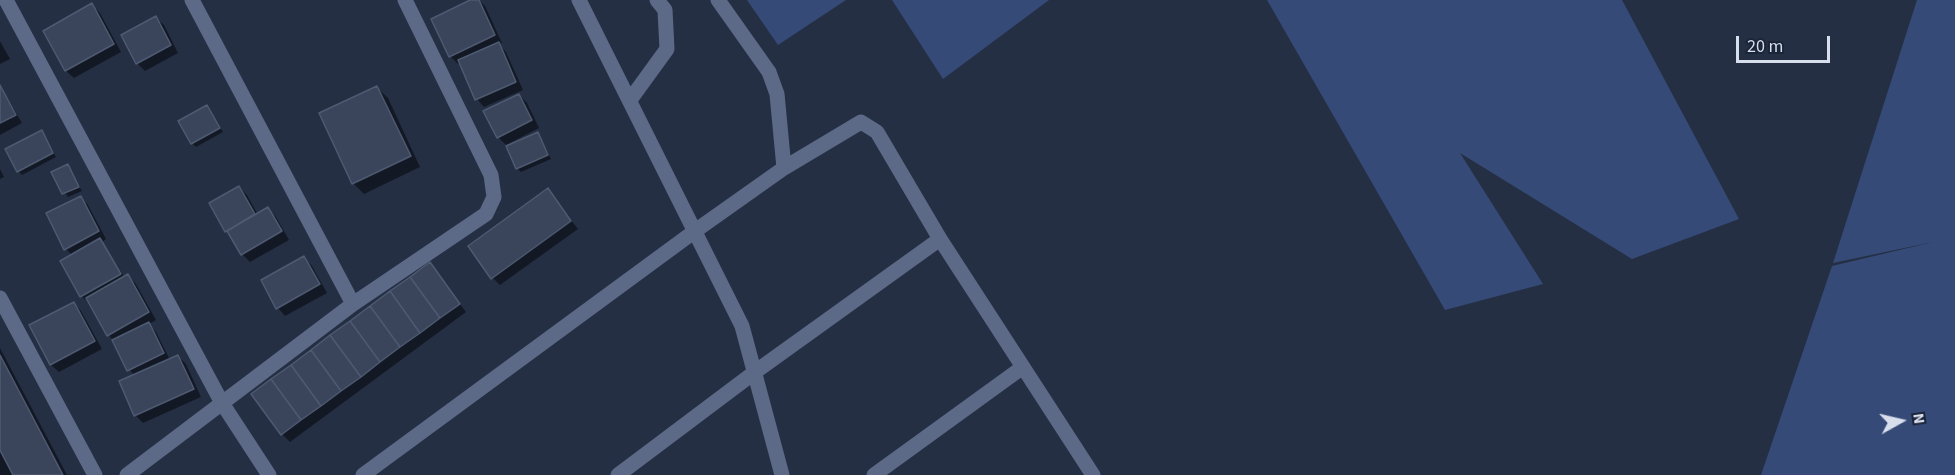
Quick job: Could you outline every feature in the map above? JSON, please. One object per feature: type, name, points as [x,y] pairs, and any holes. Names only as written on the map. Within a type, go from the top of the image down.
[{"type":"street","points":[[192,0],[353,304]]},
{"type":"street","points":[[127,475],[353,304],[486,214],[494,197],[491,175],[405,0]]},
{"type":"street","points":[[579,0],[742,326],[782,475]]},
{"type":"street","points":[[630,100],[667,50],[665,10],[657,0]]},
{"type":"street","points":[[718,0],[769,72],[777,94],[784,168]]},
{"type":"street","points":[[12,2],[222,403],[269,475]]},
{"type":"street","points":[[363,475],[695,231],[784,168],[861,122],[877,132],[940,239],[1093,475]]},
{"type":"street","points":[[618,475],[755,372],[940,239]]},
{"type":"street","points":[[0,298],[95,475]]},
{"type":"street","points":[[874,475],[1023,367]]},
{"type":"shaded area","points":[[747,0],[846,0],[778,45]]},
{"type":"shaded area","points":[[892,0],[1049,0],[943,79]]},
{"type":"shaded area","points":[[1267,0],[1622,0],[1739,219],[1632,259],[1460,153],[1543,284],[1445,310]]},
{"type":"shaded area","points":[[1917,0],[1955,0],[1955,475],[1761,475],[1832,266],[1933,242],[1833,263]]},
{"type":"building","points":[[470,0],[479,0],[495,35],[449,57],[431,19]]},
{"type":"building","points":[[92,3],[114,44],[65,71],[43,31]]},
{"type":"building","points":[[156,16],[171,45],[136,64],[121,35]]},
{"type":"building","points":[[499,42],[516,82],[475,100],[458,60]]},
{"type":"building","points":[[0,85],[16,115],[0,123]]},
{"type":"building","points":[[377,86],[411,156],[352,184],[319,113]]},
{"type":"building","points":[[519,94],[532,120],[497,138],[483,111]]},
{"type":"building","points":[[207,105],[220,128],[191,144],[178,121]]},
{"type":"building","points":[[42,130],[53,153],[17,172],[5,149]]},
{"type":"building","points":[[538,132],[548,155],[516,169],[506,146]]},
{"type":"building","points":[[68,164],[79,187],[62,194],[51,172]]},
{"type":"building","points":[[239,186],[255,214],[225,232],[209,203]]},
{"type":"building","points":[[548,188],[571,221],[491,279],[468,246]]},
{"type":"building","points":[[81,196],[99,231],[64,250],[46,213]]},
{"type":"building","points":[[268,207],[282,231],[241,255],[227,231]]},
{"type":"building","points":[[100,238],[121,274],[80,297],[60,261]]},
{"type":"building","points":[[304,256],[320,284],[276,309],[261,280]]},
{"type":"building","points":[[430,262],[460,304],[440,318],[410,277]]},
{"type":"building","points":[[128,274],[149,312],[107,336],[86,298]]},
{"type":"building","points":[[410,277],[440,318],[420,333],[390,291]]},
{"type":"building","points":[[390,291],[420,333],[400,347],[370,306]]},
{"type":"building","points":[[74,302],[95,341],[50,365],[29,325]]},
{"type":"building","points":[[370,306],[400,347],[380,362],[350,321]]},
{"type":"building","points":[[350,321],[380,362],[361,377],[330,335]]},
{"type":"building","points":[[149,322],[164,353],[127,371],[112,340]]},
{"type":"building","points":[[330,335],[361,377],[341,391],[311,350]]},
{"type":"building","points":[[311,350],[341,391],[321,406],[291,365]]},
{"type":"building","points":[[0,355],[63,475],[13,475],[0,450]]},
{"type":"building","points":[[178,355],[194,389],[134,416],[119,381]]},
{"type":"building","points":[[291,365],[321,406],[301,420],[271,379]]},
{"type":"building","points":[[271,379],[301,420],[281,435],[251,394]]}]
